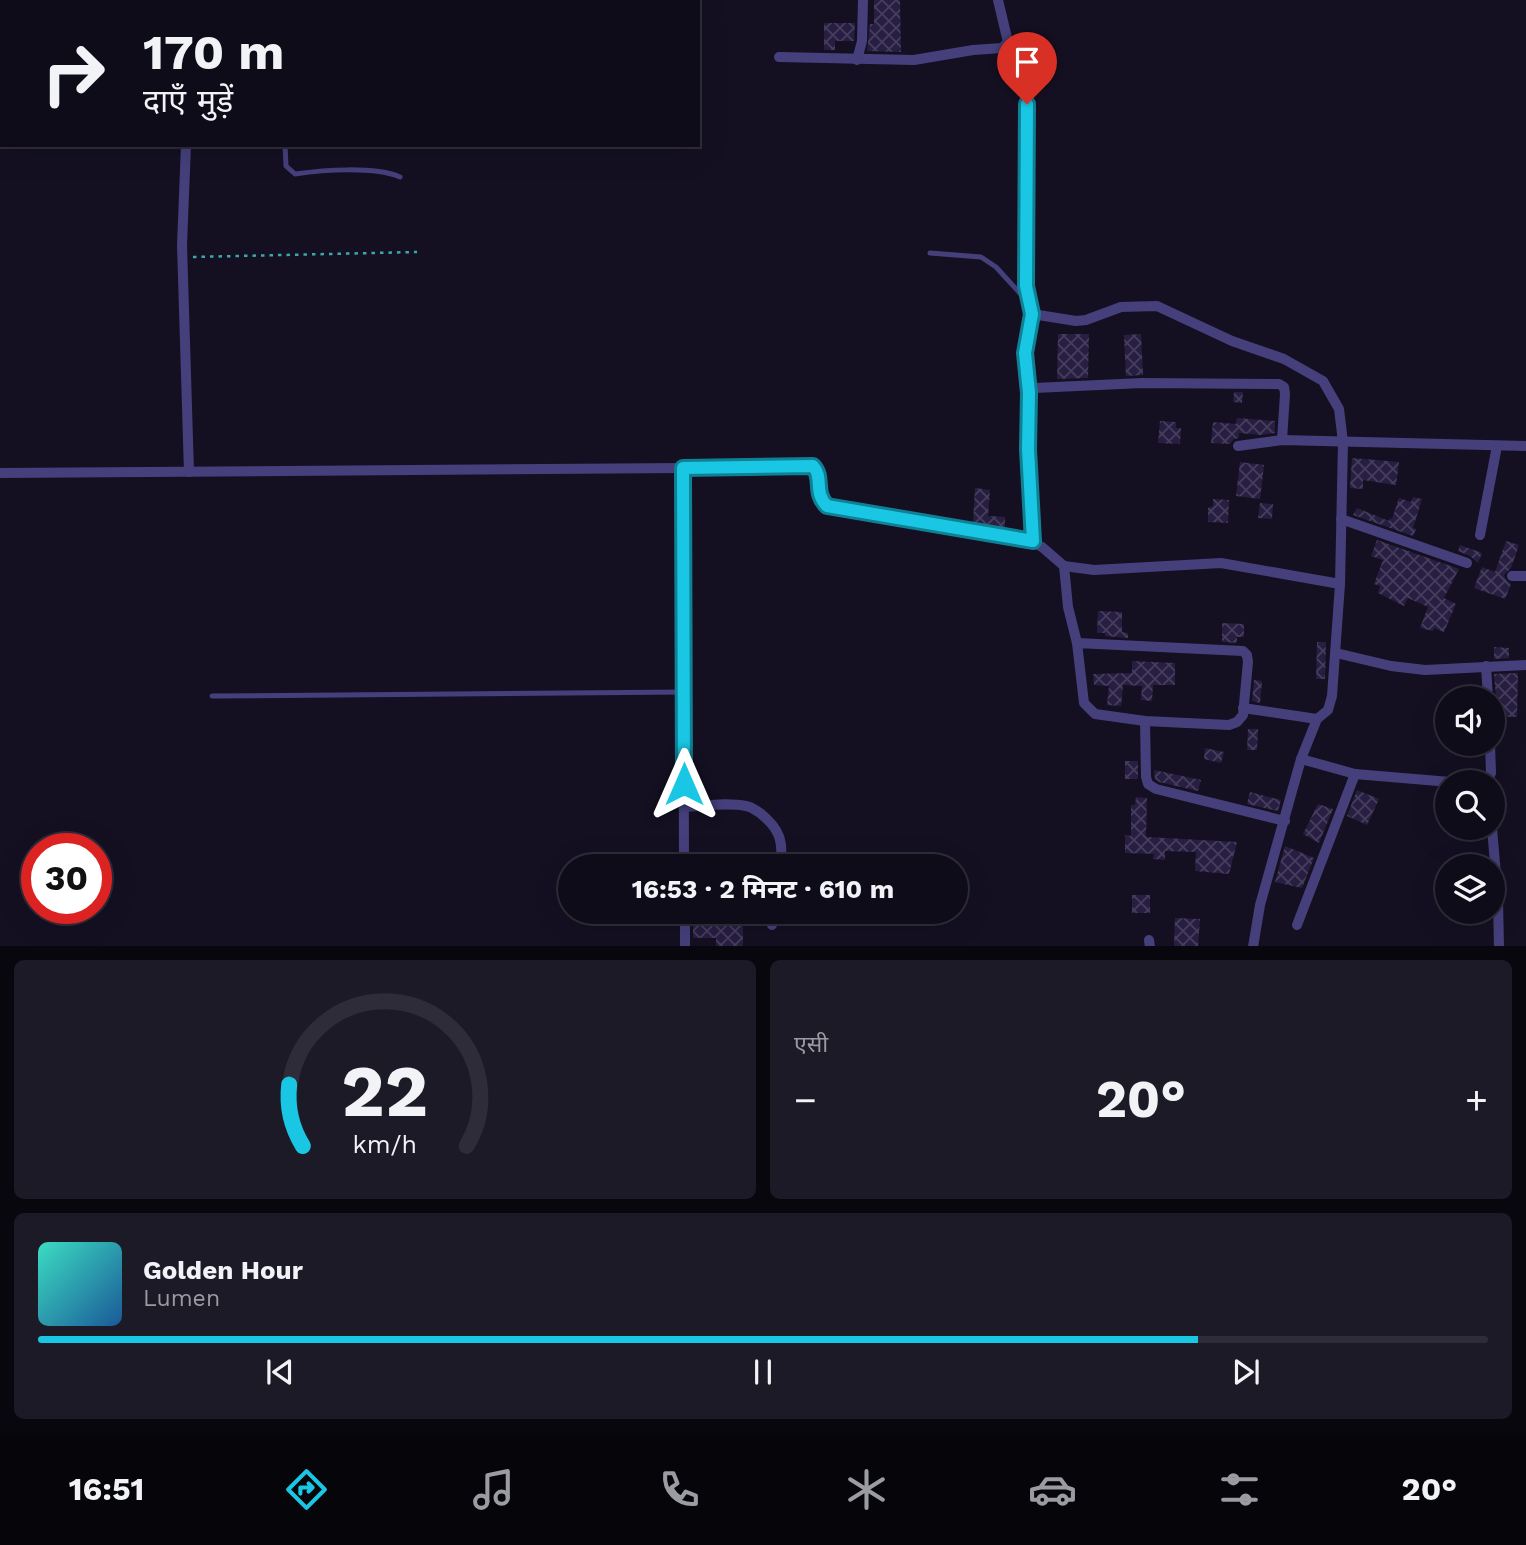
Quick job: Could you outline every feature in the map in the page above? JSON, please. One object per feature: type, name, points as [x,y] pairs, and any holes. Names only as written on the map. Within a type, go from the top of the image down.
[{"type":"street","points":[[857,60],[862,41],[863,0]]},
{"type":"street","points":[[999,0],[1008,42],[1017,56],[1027,82],[1026,286],[1031,308],[1025,346],[1033,541]]},
{"type":"street","points":[[779,57],[914,60],[1002,48],[1008,42]]},
{"type":"street","points":[[186,147],[183,257],[189,472]]},
{"type":"street","points":[[1031,308],[1076,321],[1121,307],[1157,306],[1232,341],[1284,359],[1323,381],[1339,409],[1343,442],[1339,584],[1332,695],[1328,710],[1317,719],[1301,760],[1260,905],[1253,946]]},
{"type":"street","points":[[1029,393],[1040,386],[1279,384],[1284,387],[1285,394],[1282,440]]},
{"type":"street","points":[[1238,446],[1282,440],[1526,446]]},
{"type":"street","points":[[1480,535],[1497,446]]},
{"type":"street","points":[[0,472],[813,466],[818,474],[819,497],[827,506],[1033,541],[1064,566],[1094,570],[1221,563],[1339,584]]},
{"type":"street","points":[[683,468],[684,854]]},
{"type":"street","points":[[1341,519],[1467,562]]},
{"type":"street","points":[[1064,566],[1084,703],[1089,710],[1095,714],[1145,721],[1229,724],[1237,722],[1242,715],[1248,662],[1243,651],[1077,643]]},
{"type":"street","points":[[1512,576],[1526,576]]},
{"type":"street","points":[[1336,653],[1391,666],[1425,670],[1526,665]]},
{"type":"street","points":[[1486,666],[1487,686]]},
{"type":"street","points":[[1243,708],[1317,719]]},
{"type":"street","points":[[1145,721],[1148,785],[1285,821]]},
{"type":"street","points":[[1301,760],[1355,774],[1435,781]]},
{"type":"street","points":[[1297,925],[1355,774]]},
{"type":"street","points":[[684,807],[743,805],[754,808],[771,821],[781,836],[782,854]]},
{"type":"street","points":[[1493,840],[1499,946]]},
{"type":"street","points":[[685,924],[685,946]]},
{"type":"lane","points":[[285,147],[286,166],[295,174],[356,171],[385,172],[400,177]]},
{"type":"lane","points":[[930,253],[981,257],[996,267],[1031,308]]},
{"type":"lane","points":[[212,696],[685,692]]},
{"type":"path","points":[[183,257],[417,252]]},
{"type":"building","points":[[874,0],[900,0],[901,52],[867,51],[870,24],[874,24]]},
{"type":"building","points":[[824,23],[855,23],[854,41],[835,41],[835,50],[824,50]]},
{"type":"building","points":[[1058,334],[1089,334],[1088,378],[1057,379]]},
{"type":"building","points":[[1141,334],[1143,375],[1126,376],[1124,335]]},
{"type":"building","points":[[1234,392],[1243,392],[1242,403],[1233,402]]},
{"type":"building","points":[[1237,418],[1275,421],[1275,433],[1239,433],[1239,438],[1230,444],[1211,443],[1213,422],[1236,424]]},
{"type":"building","points":[[1160,421],[1176,422],[1176,428],[1181,428],[1180,444],[1158,443]]},
{"type":"building","points":[[1352,458],[1399,462],[1396,485],[1363,480],[1363,489],[1350,488]]},
{"type":"building","points":[[1240,462],[1264,465],[1260,499],[1236,496]]},
{"type":"building","points":[[975,488],[990,490],[988,516],[1005,517],[1005,528],[973,522]]},
{"type":"building","points":[[1413,497],[1422,499],[1413,536],[1353,515],[1357,508],[1389,521],[1399,498],[1411,502]]},
{"type":"building","points":[[1213,499],[1229,500],[1228,523],[1208,522],[1208,508],[1213,506]]},
{"type":"building","points":[[1260,503],[1273,504],[1272,519],[1258,518]]},
{"type":"building","points":[[1377,540],[1459,569],[1444,598],[1456,604],[1444,632],[1434,628],[1433,631],[1420,628],[1428,607],[1408,598],[1404,606],[1378,593],[1380,586],[1374,584],[1383,560],[1371,556]]},
{"type":"building","points":[[1506,541],[1519,545],[1511,568],[1504,575],[1511,584],[1505,599],[1474,588],[1482,567],[1495,572]]},
{"type":"building","points":[[1460,545],[1482,553],[1478,563],[1458,551]]},
{"type":"building","points":[[1098,611],[1122,612],[1122,632],[1128,633],[1128,638],[1097,633]]},
{"type":"building","points":[[1222,623],[1244,624],[1244,637],[1237,637],[1237,643],[1222,642]]},
{"type":"building","points":[[1317,642],[1326,642],[1325,679],[1316,679]]},
{"type":"building","points":[[1494,647],[1509,648],[1509,658],[1494,659]]},
{"type":"building","points":[[1132,661],[1175,663],[1175,685],[1153,685],[1152,701],[1141,700],[1142,686],[1123,685],[1121,706],[1107,705],[1109,686],[1094,685],[1093,674],[1132,673]]},
{"type":"building","points":[[1518,673],[1517,717],[1505,717],[1505,686],[1495,686],[1494,674]]},
{"type":"building","points":[[1254,680],[1262,681],[1260,703],[1252,701]]},
{"type":"building","points":[[1248,729],[1258,729],[1257,750],[1247,750]]},
{"type":"building","points":[[1205,748],[1224,752],[1221,763],[1204,759]]},
{"type":"building","points":[[1125,761],[1138,761],[1138,779],[1125,779]]},
{"type":"building","points":[[1154,770],[1201,780],[1198,791],[1159,782],[1155,779]]},
{"type":"building","points":[[1357,790],[1379,799],[1367,825],[1347,816]]},
{"type":"building","points":[[1250,792],[1281,800],[1278,811],[1247,804]]},
{"type":"building","points":[[1136,797],[1147,798],[1146,837],[1237,842],[1229,874],[1195,871],[1196,852],[1165,851],[1165,860],[1153,859],[1154,854],[1125,853],[1125,835],[1131,836],[1131,805],[1135,805]]},
{"type":"building","points":[[1318,804],[1333,809],[1319,843],[1303,834]]},
{"type":"building","points":[[1285,846],[1314,858],[1302,888],[1275,882]]},
{"type":"building","points":[[1132,895],[1150,895],[1150,913],[1132,913]]},
{"type":"building","points":[[1175,918],[1200,919],[1198,946],[1174,946]]},
{"type":"building","points":[[693,924],[743,924],[743,946],[716,946],[716,938],[693,938]]},
{"type":"route","points":[[684,784],[683,468],[813,466],[818,474],[819,497],[827,506],[835,509],[1033,541],[1028,449],[1029,393],[1025,353],[1032,314],[1026,286],[1027,104]]}]
